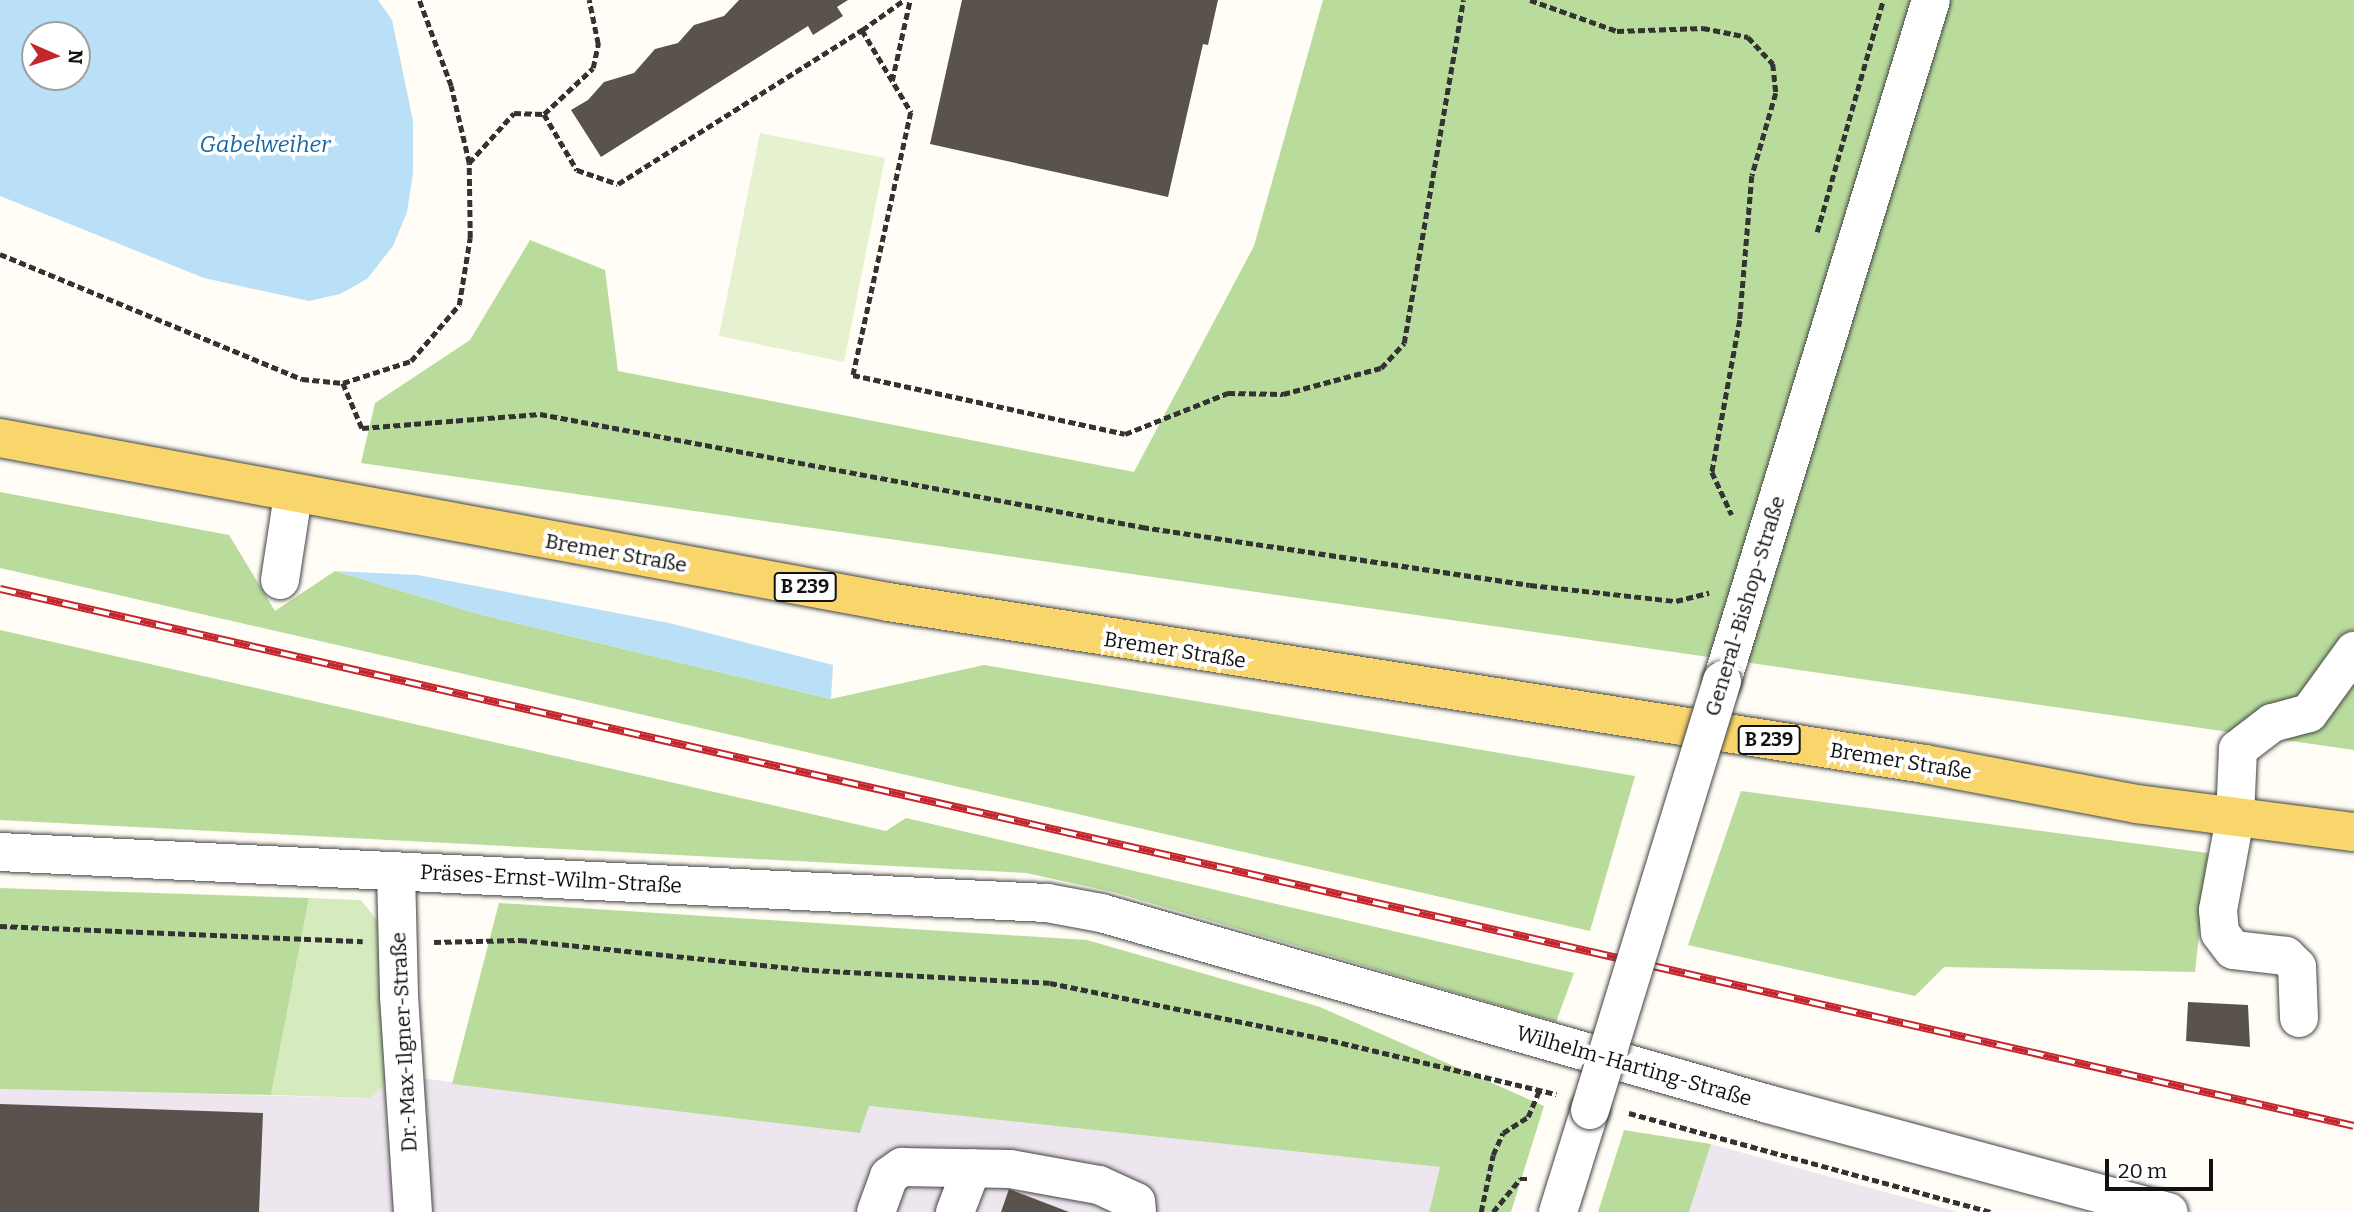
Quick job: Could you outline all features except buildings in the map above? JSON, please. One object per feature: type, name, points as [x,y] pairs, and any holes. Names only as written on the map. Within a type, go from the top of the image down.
[{"type":"main road","name":"Bremer Straße","points":[[0,438],[293,495],[929,609],[1925,764],[2235,818],[2354,832]]},
{"type":"street","name":"General-Bishop-Straße","points":[[1558,1212],[1931,0]]},
{"type":"street","points":[[280,580],[293,495]]},
{"type":"street","points":[[2300,1017],[2297,967],[2286,956],[2232,950],[2220,933],[2218,911],[2235,818],[2238,749],[2272,723],[2309,713],[2354,651]]},
{"type":"street","name":"Präses-Ernst-Wilm-Straße","points":[[0,852],[1047,902],[1101,913]]},
{"type":"street","name":"Dr.-Max-Ilgner-Straße","points":[[396,872],[413,1212]]},
{"type":"street","name":"Wilhelm-Harting-Straße","points":[[1101,913],[1768,1104],[2169,1212]]},
{"type":"street","points":[[876,1212],[890,1176],[902,1167],[1010,1169],[1099,1185],[1136,1202],[1137,1212]]},
{"type":"street","points":[[955,1212],[972,1168]]},
{"type":"path","points":[[0,254],[302,379],[343,383],[411,361],[459,305],[470,238],[469,163],[451,86],[419,0]]},
{"type":"path","points":[[469,163],[514,113],[544,114],[593,68],[598,44],[589,0]]},
{"type":"path","points":[[544,114],[577,170],[618,184],[862,30],[904,0]]},
{"type":"path","points":[[891,82],[910,0]]},
{"type":"path","points":[[862,30],[891,82],[912,112],[853,375],[1125,433],[1228,393],[1283,394],[1381,368],[1404,343],[1463,0]]},
{"type":"path","points":[[1530,0],[1617,31],[1703,28],[1748,37],[1773,64],[1776,93],[1752,176],[1740,320],[1712,472],[1734,519]]},
{"type":"path","points":[[343,383],[362,428],[540,414],[1155,529],[1530,585],[1676,601],[1712,592]]},
{"type":"path","points":[[0,926],[398,943],[520,940],[812,971],[1049,983],[1321,1038],[1540,1089],[1592,1106],[1992,1212]]},
{"type":"path","points":[[1481,1212],[1493,1155],[1503,1133],[1528,1117],[1540,1089]]},
{"type":"path","points":[[1493,1212],[1520,1179],[1536,1179]]},
{"type":"shaded area","points":[[396,1075],[859,1133],[868,1106],[1440,1167],[1429,1212],[0,1212],[0,1089],[370,1098]]},
{"type":"shaded area","points":[[1711,1144],[1958,1212],[1689,1212]]},
{"type":"green space","points":[[1323,0],[2354,0],[2354,750],[361,463],[375,403],[470,340],[530,240],[605,270],[618,371],[1134,472],[1254,246]]},
{"type":"green space","points":[[760,133],[885,158],[844,362],[719,336]]},
{"type":"green space","points":[[0,492],[229,535],[275,611],[335,571],[475,613],[831,699],[984,665],[1635,776],[1590,931],[0,568]]},
{"type":"green space","points":[[0,630],[886,831],[906,818],[1574,973],[1556,1022],[1113,892],[1026,873],[0,820]]},
{"type":"green space","points":[[1741,791],[2208,853],[2195,972],[1944,967],[1915,996],[1688,945]]},
{"type":"green space","points":[[0,888],[309,898],[271,1095],[0,1089]]},
{"type":"green space","points":[[309,898],[361,900],[380,924],[396,1075],[370,1098],[271,1095]]},
{"type":"green space","points":[[499,903],[1087,940],[1320,1007],[1544,1106],[1511,1212],[1429,1212],[1440,1167],[869,1106],[860,1133],[452,1084]]},
{"type":"green space","points":[[1624,1130],[1711,1144],[1689,1212],[1598,1212]]},
{"type":"water","name":"Gabelweiher","points":[[0,0],[378,0],[392,20],[413,121],[413,174],[407,212],[393,246],[367,279],[340,294],[309,301],[204,278],[0,196]]},
{"type":"water","points":[[335,571],[418,575],[669,623],[833,665],[831,699],[475,613]]},
{"type":"railway","points":[[0,589],[2354,1126]]}]
